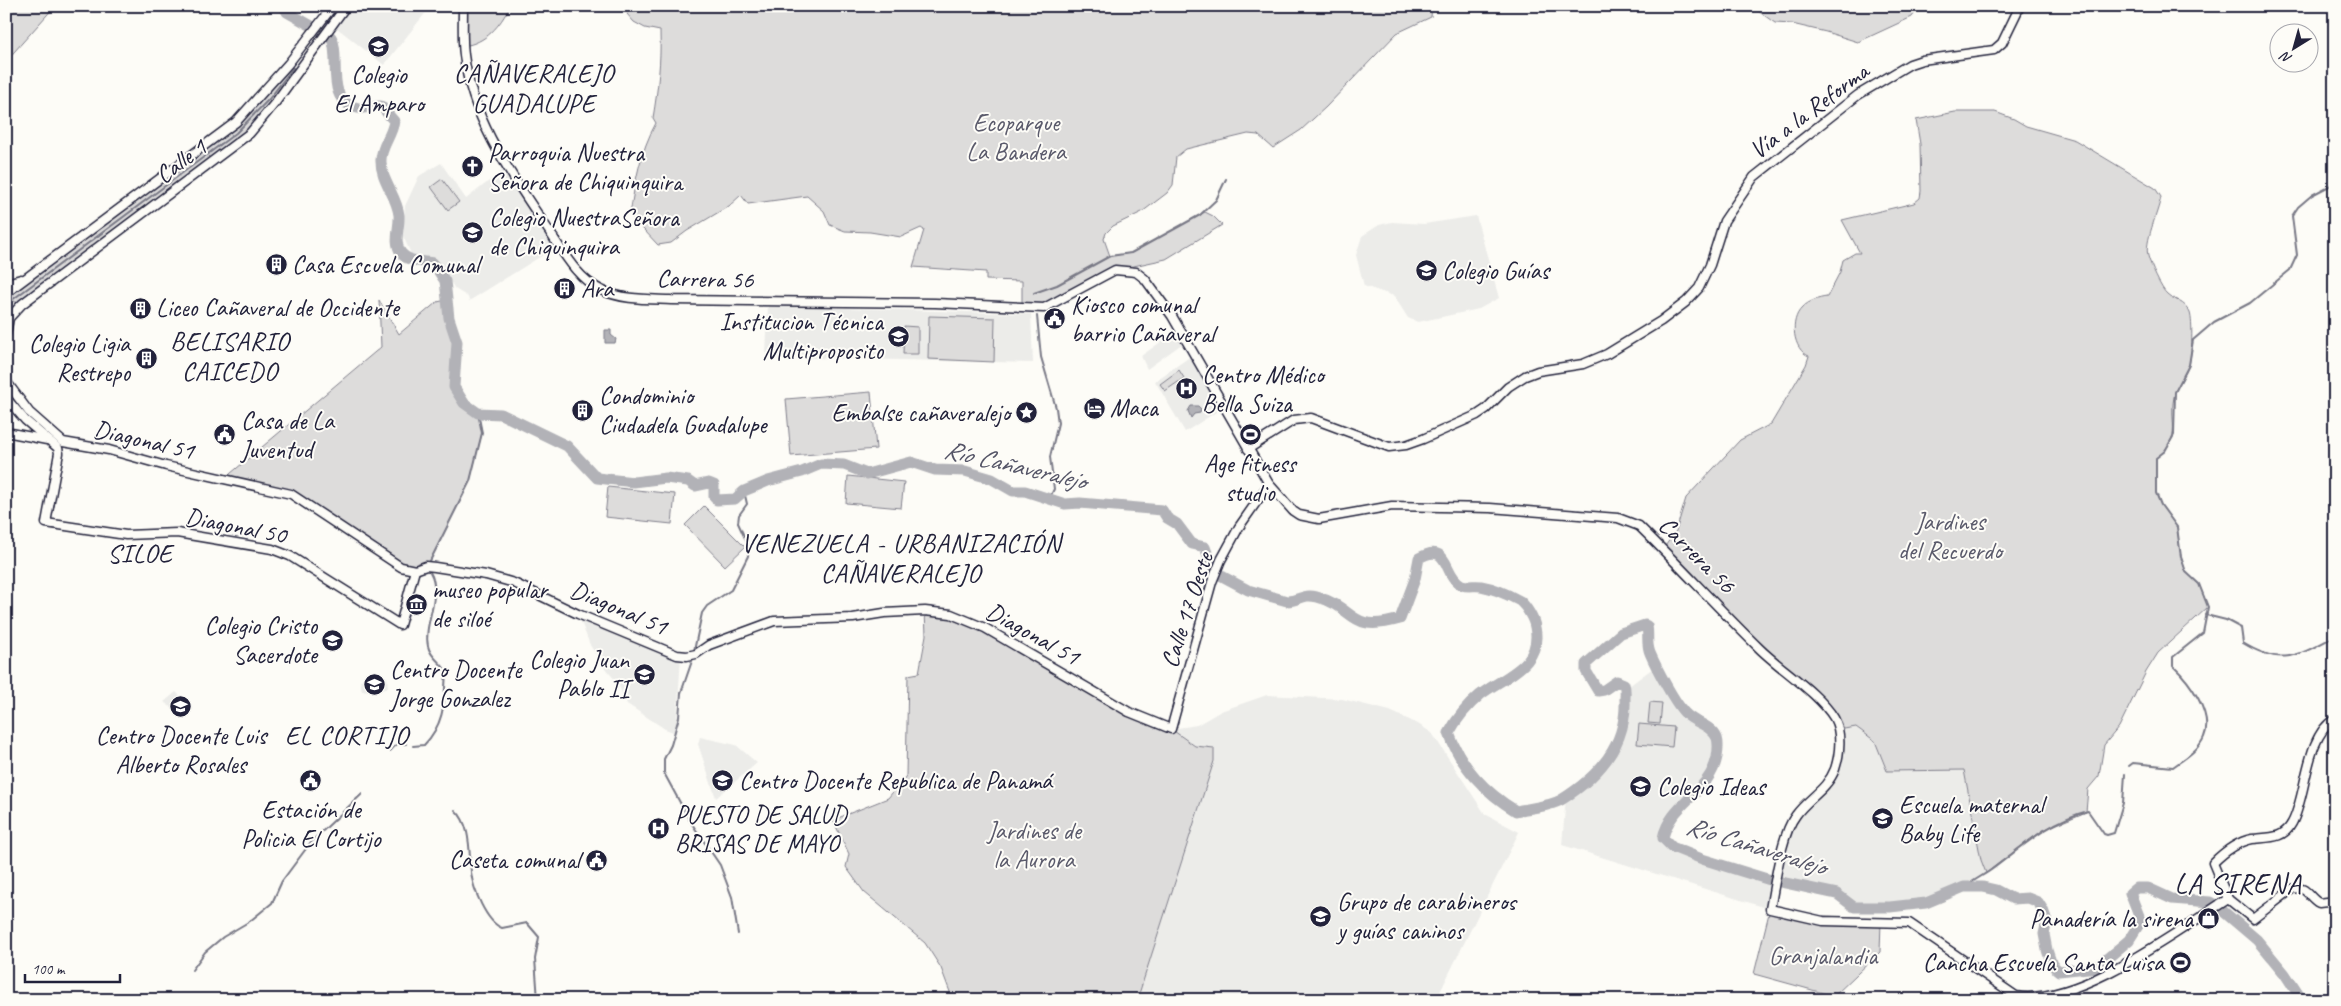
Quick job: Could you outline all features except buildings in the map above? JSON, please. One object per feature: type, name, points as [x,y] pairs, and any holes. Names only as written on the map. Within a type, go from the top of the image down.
[{"type":"street","name":"Calle 1","points":[[6,293],[236,122],[298,52],[333,6]]},
{"type":"street","name":"Calle 1","points":[[9,318],[22,304],[250,133],[346,6]]},
{"type":"street","name":"Carrera 56","points":[[463,6],[463,54],[467,75],[488,136],[532,206],[575,268],[586,280],[601,290],[629,298],[671,300],[935,303],[1044,308],[1104,274],[1115,270],[1126,270],[1145,278],[1172,316],[1268,484],[1284,502],[1300,515],[1319,519],[1392,506],[1490,508],[1618,518],[1639,526],[1759,648],[1822,704],[1834,718],[1838,730],[1839,751],[1835,769],[1827,784],[1803,807],[1790,824],[1770,909],[1832,921],[1909,923],[2016,996],[2040,998],[2079,987],[2147,951],[2225,901]]},
{"type":"street","name":"Vía a la Reforma","points":[[1248,449],[1294,420],[1311,418],[1389,447],[1406,445],[1477,415],[1486,409],[1508,387],[1525,376],[1538,371],[1583,364],[1629,342],[1686,302],[1698,288],[1715,252],[1724,220],[1754,177],[1769,163],[1858,95],[1910,64],[1932,58],[1994,50],[2002,42],[2020,6]]},
{"type":"street","points":[[298,52],[307,59]]},
{"type":"street","points":[[6,283],[15,282],[36,271]]},
{"type":"street","points":[[6,308],[9,318],[6,334]]},
{"type":"street","points":[[6,381],[50,437]]},
{"type":"street","points":[[6,398],[24,420],[50,437]]},
{"type":"street","name":"Diagonal 51","points":[[6,432],[50,437],[63,442],[110,450],[166,466],[291,494],[401,567],[415,570],[426,566],[435,567],[486,575],[514,583],[578,614],[677,655],[687,656],[701,651],[709,645],[774,621],[853,618],[884,613],[925,611],[951,614],[985,628],[1129,712],[1171,729]]},
{"type":"street","name":"Diagonal 50","points":[[50,437],[58,448],[59,453],[46,523],[126,535],[177,533],[272,549],[290,556],[400,625],[415,570]]},
{"type":"street","name":"Calle 17 Oeste","points":[[1171,729],[1212,582],[1221,560],[1268,484]]},
{"type":"street","points":[[2335,719],[2325,728],[2313,751],[2297,810],[2292,823],[2285,832],[2275,838],[2253,839],[2237,845],[2213,863],[2225,901],[2253,919],[2292,889],[2299,887],[2305,889],[2319,903],[2335,901]]},
{"type":"shaded area","name":"Colegio El Amparo","points":[[346,6],[463,6],[463,10],[427,11],[384,65],[332,24]]},
{"type":"shaded area","name":"Colegio NuestraSeñora de Chiquinquira","points":[[441,163],[466,199],[502,171],[554,248],[469,301],[468,297],[455,289],[440,265],[424,257],[412,256],[403,236],[405,206],[419,176]]},
{"type":"shaded area","name":"Colegio Guías","points":[[1476,216],[1499,298],[1479,309],[1418,322],[1408,318],[1394,296],[1364,286],[1356,255],[1362,236],[1379,225],[1392,222],[1424,224]]},
{"type":"shaded area","name":"Institucion Técnica Multiproposito","points":[[768,303],[782,306],[1031,314],[1033,363],[766,357]]},
{"type":"shaded area","points":[[1179,329],[1186,341],[1147,369],[1141,356]]},
{"type":"shaded area","points":[[605,330],[611,330],[611,335],[616,339],[615,343],[605,343]]},
{"type":"shaded area","name":"Centro Médico Bella Suiza","points":[[1194,354],[1224,407],[1185,432],[1155,381]]},
{"type":"shaded area","points":[[1191,406],[1198,406],[1201,409],[1200,413],[1194,414],[1191,418],[1188,411]]},
{"type":"shaded area","name":"Colegio Juan Pablo II","points":[[578,614],[681,656],[676,733],[665,729],[627,704],[617,682],[603,666],[590,645]]},
{"type":"shaded area","points":[[1657,665],[1676,702],[1685,714],[1708,727],[1717,738],[1718,746],[1711,774],[1702,788],[1680,806],[1666,826],[1663,839],[1672,847],[1690,855],[1775,880],[1790,824],[1835,769],[1838,730],[1856,727],[1875,741],[1887,771],[1964,769],[1981,860],[1986,873],[1964,887],[1926,903],[1890,907],[1854,907],[1837,894],[1775,881],[1770,909],[1562,845],[1566,796],[1597,773],[1610,758],[1625,716],[1625,689]]},
{"type":"shaded area","name":"Centro Docente Jorge Gonzalez","points":[[387,677],[388,688],[362,691],[360,680]]},
{"type":"shaded area","name":"Centro Docente Luis Alberto Rosales","points":[[176,692],[193,709],[186,719],[164,702]]},
{"type":"shaded area","name":"Grupo de carabineros y guías caninos","points":[[1267,695],[1342,699],[1390,711],[1418,724],[1432,733],[1485,814],[1519,832],[1436,1000],[1137,1000],[1214,761],[1214,748],[1195,746],[1171,729],[1197,725],[1221,711]]},
{"type":"shaded area","name":"Centro Docente Republica de Panamá","points":[[700,737],[736,745],[757,763],[716,798],[698,744]]},
{"type":"shaded area","points":[[2084,985],[2094,1000],[2014,1000],[2016,996],[2028,998]]},
{"type":"green space","points":[[6,6],[55,6],[6,61]]},
{"type":"green space","points":[[463,6],[510,6],[497,27],[479,41],[463,46]]},
{"type":"green space","name":"Ecoparque La Bandera","points":[[633,6],[1432,6],[1431,17],[1397,33],[1326,107],[1301,130],[1273,148],[1258,135],[1248,134],[1186,149],[1176,157],[1173,185],[1167,193],[1142,212],[1113,226],[1106,233],[1104,239],[1110,256],[1131,253],[1205,212],[1213,216],[1222,225],[1166,259],[1115,270],[1053,305],[1022,307],[1022,281],[986,280],[986,272],[913,267],[924,230],[921,228],[901,237],[870,232],[845,231],[830,225],[824,211],[807,196],[748,204],[741,195],[729,206],[687,231],[671,243],[658,245],[630,215],[642,156],[656,123],[653,118],[659,74],[660,42],[660,31],[645,28],[634,22],[627,14]]},
{"type":"green space","points":[[1751,6],[1920,6],[1912,17],[1858,42],[1792,24],[1775,23]]},
{"type":"green space","points":[[288,64],[297,71],[250,133],[19,304],[12,300],[11,292],[236,122]]},
{"type":"green space","name":"Jardines del Recuerdo","points":[[1955,112],[1995,112],[2026,126],[2075,140],[2155,188],[2161,197],[2148,243],[2148,256],[2156,276],[2165,291],[2188,309],[2191,317],[2192,339],[2189,365],[2175,393],[2173,403],[2173,435],[2165,450],[2156,458],[2156,493],[2161,505],[2177,527],[2181,557],[2186,572],[2199,584],[2208,607],[2158,653],[2146,672],[2119,727],[2104,745],[2099,776],[2088,789],[2086,812],[2043,830],[1986,873],[1981,860],[1964,770],[1887,771],[1875,741],[1856,727],[1838,730],[1834,718],[1663,549],[1676,531],[1686,498],[1740,440],[1771,424],[1806,365],[1809,356],[1799,348],[1796,341],[1794,327],[1798,313],[1810,302],[1827,297],[1840,272],[1843,260],[1855,253],[1860,253],[1842,220],[1914,203],[1920,198],[1920,144],[1916,120]]},
{"type":"green space","points":[[442,179],[459,202],[448,210],[431,187]]},
{"type":"green space","points":[[379,300],[399,334],[437,302],[447,300],[450,321],[459,353],[456,386],[459,394],[478,413],[482,433],[470,481],[429,563],[407,569],[291,494],[224,479],[381,347]]},
{"type":"green space","points":[[929,316],[995,318],[994,362],[928,359]]},
{"type":"green space","points":[[904,326],[918,327],[918,354],[903,354]]},
{"type":"green space","points":[[1179,370],[1184,378],[1165,391],[1160,384]]},
{"type":"green space","points":[[871,392],[876,449],[791,456],[786,399]]},
{"type":"green space","points":[[848,476],[904,482],[901,508],[846,503]]},
{"type":"green space","points":[[608,487],[675,494],[672,524],[605,517]]},
{"type":"green space","points":[[704,506],[745,547],[725,566],[685,525]]},
{"type":"green space","name":"Jardines de la Aurora","points":[[925,611],[951,614],[985,628],[1129,712],[1171,729],[1195,746],[1214,748],[1214,761],[1137,1000],[953,1000],[941,968],[925,943],[864,892],[846,867],[849,854],[833,820],[888,798],[906,776],[908,675],[919,673],[926,635]]},
{"type":"green space","points":[[1650,702],[1662,703],[1660,724],[1648,723]]},
{"type":"green space","points":[[1639,724],[1674,727],[1672,747],[1637,744]]},
{"type":"green space","name":"Granjalandia","points":[[1770,909],[1813,919],[1881,922],[1880,952],[1834,996],[1754,974]]},
{"type":"waterway","name":"Río Cañaveralejo","points":[[284,6],[287,12],[331,37],[334,46],[337,88],[347,104],[358,108],[381,106],[394,121],[381,155],[381,167],[398,208],[397,244],[401,253],[407,258],[433,263],[445,281],[449,318],[457,342],[454,387],[464,403],[478,413],[501,414],[567,446],[597,478],[634,482],[666,478],[688,481],[695,486],[709,483],[714,485],[714,497],[717,500],[735,499],[744,491],[768,481],[802,472],[821,464],[844,465],[867,474],[911,462],[935,470],[965,471],[992,479],[1013,491],[1025,491],[1065,504],[1080,503],[1162,510],[1167,518],[1177,524],[1192,544],[1205,547],[1210,561],[1220,575],[1248,590],[1287,601],[1308,596],[1330,601],[1361,621],[1370,623],[1383,623],[1400,619],[1415,579],[1419,558],[1429,554],[1436,554],[1445,562],[1456,581],[1462,585],[1491,588],[1520,601],[1525,606],[1534,624],[1536,640],[1533,651],[1527,661],[1520,668],[1475,699],[1459,717],[1449,733],[1460,757],[1475,778],[1494,796],[1516,811],[1545,806],[1561,800],[1587,781],[1608,758],[1621,731],[1624,716],[1625,686],[1617,681],[1604,690],[1598,691],[1586,671],[1586,664],[1621,633],[1645,625],[1647,626],[1650,653],[1672,695],[1687,715],[1711,730],[1718,743],[1717,757],[1707,780],[1681,806],[1667,826],[1663,838],[1672,847],[1702,859],[1767,879],[1837,894],[1854,907],[1890,907],[1926,903],[1964,887],[1983,887],[1996,890],[2013,899],[2028,898],[2038,902],[2043,910],[2047,921],[2044,934],[2047,950],[2052,965],[2059,971],[2097,967],[2129,940],[2141,921],[2130,893],[2136,888],[2148,888],[2172,899],[2210,902],[2257,940],[2285,974],[2302,1000]]},
{"type":"waterway","points":[[12,300],[236,133],[269,99],[293,68]]},
{"type":"waterway","points":[[1034,293],[1057,285],[1110,256],[1131,253],[1200,215],[1216,200],[1226,179]]},
{"type":"waterway","points":[[2129,766],[2133,763],[2173,767],[2199,746],[2206,728],[2203,708],[2186,680],[2173,666],[2173,657],[2203,633],[2208,607],[2199,584],[2186,572],[2181,557],[2177,527],[2161,505],[2156,493],[2156,458],[2165,451],[2174,435],[2175,392],[2189,365],[2193,340],[2214,322],[2250,303],[2290,270],[2297,255],[2292,216],[2298,207],[2312,195],[2335,183]]},
{"type":"waterway","points":[[1037,316],[1041,357],[1056,408],[1058,423],[1050,457],[1054,489],[1049,499]]},
{"type":"waterway","points":[[429,563],[470,481],[482,433],[478,413]]},
{"type":"waterway","points":[[694,651],[702,613],[707,606],[731,590],[748,556],[749,547],[738,523],[739,515],[747,504],[744,491]]},
{"type":"waterway","points":[[413,746],[424,745],[431,736],[440,719],[444,701],[446,671],[429,650],[427,637],[434,599],[433,581],[430,572]]},
{"type":"waterway","points":[[2206,615],[2226,620],[2241,628],[2243,643],[2269,655],[2279,657],[2300,653],[2335,636]]},
{"type":"waterway","points":[[693,658],[681,693],[679,717],[671,745],[664,759],[664,773],[690,821],[720,865],[732,897],[738,934]]},
{"type":"waterway","points":[[390,751],[397,744],[406,744]]},
{"type":"waterway","points":[[1964,887],[1991,870],[2048,828],[2074,815],[2088,811],[2104,834],[2114,833],[2123,803],[2125,774]]},
{"type":"waterway","points":[[192,970],[205,952],[223,937],[250,921],[272,903],[282,881],[311,842],[362,794]]},
{"type":"waterway","points":[[455,810],[467,830],[472,879],[477,896],[486,912],[496,925],[502,928],[527,923],[539,937],[535,959],[538,1000]]},
{"type":"place","name":"Colegio El Amparo","points":[[379,46]]},
{"type":"place","name":"Parroquia Nuestra Señora de Chiquinquira","points":[[472,167]]},
{"type":"place","name":"Colegio NuestraSeñora de Chiquinquira","points":[[473,232]]},
{"type":"place","name":"Casa Escuela Comunal","points":[[276,265]]},
{"type":"place","name":"Colegio Guías","points":[[1426,271]]},
{"type":"place","name":"Ara","points":[[565,289]]},
{"type":"place","name":"Liceo Cañaveral de Occidente","points":[[140,308]]},
{"type":"place","name":"Kiosco comunal barrio Cañaveral","points":[[1055,319]]},
{"type":"place","name":"Institucion Técnica Multiproposito","points":[[899,336]]},
{"type":"place","name":"Colegio Ligia Restrepo","points":[[146,358]]},
{"type":"place","name":"Centro Médico Bella Suiza","points":[[1186,389]]},
{"type":"place","name":"Maca","points":[[1094,408]]},
{"type":"place","name":"Condominio Ciudadela Guadalupe","points":[[583,410]]},
{"type":"place","name":"Embalse cañaveralejo","points":[[1026,413]]},
{"type":"place","name":"Casa de La Juventud","points":[[225,435]]},
{"type":"place","name":"Age fitness studio","points":[[1250,435]]},
{"type":"place","name":"museo popular de siloé","points":[[416,604]]},
{"type":"place","name":"Colegio Cristo Sacerdote","points":[[333,640]]},
{"type":"place","name":"Colegio Juan Pablo II","points":[[645,674]]},
{"type":"place","name":"Centro Docente Jorge Gonzalez","points":[[374,684]]},
{"type":"place","name":"Centro Docente Luis Alberto Rosales","points":[[181,707]]},
{"type":"place","name":"Estación de Policia El Cortijo","points":[[311,781]]},
{"type":"place","name":"Centro Docente Republica de Panamá","points":[[723,781]]},
{"type":"place","name":"Colegio Ideas","points":[[1641,787]]},
{"type":"place","name":"Escuela maternal Baby Life","points":[[1883,819]]},
{"type":"place","name":"PUESTO DE SALUD BRISAS DE MAYO","points":[[659,829]]},
{"type":"place","name":"Caseta comunal","points":[[596,860]]},
{"type":"place","name":"Grupo de carabineros y guías caninos","points":[[1321,916]]},
{"type":"place","name":"Panadería la sirena","points":[[2209,919]]},
{"type":"place","name":"Cancha Escuela Santa Luisa","points":[[2180,963]]},
{"type":"district","name":"CAÑAVERALEJO GUADALUPE","points":[[534,88]]},
{"type":"district","name":"BELISARIO CAICEDO","points":[[230,356]]},
{"type":"district","name":"SILOE","points":[[140,553]]},
{"type":"district","name":"VENEZUELA - URBANIZACIÓN CAÑAVERALEJO","points":[[901,558]]},
{"type":"district","name":"EL CORTIJO","points":[[347,735]]},
{"type":"district","name":"LA SIRENA","points":[[2238,883]]}]
